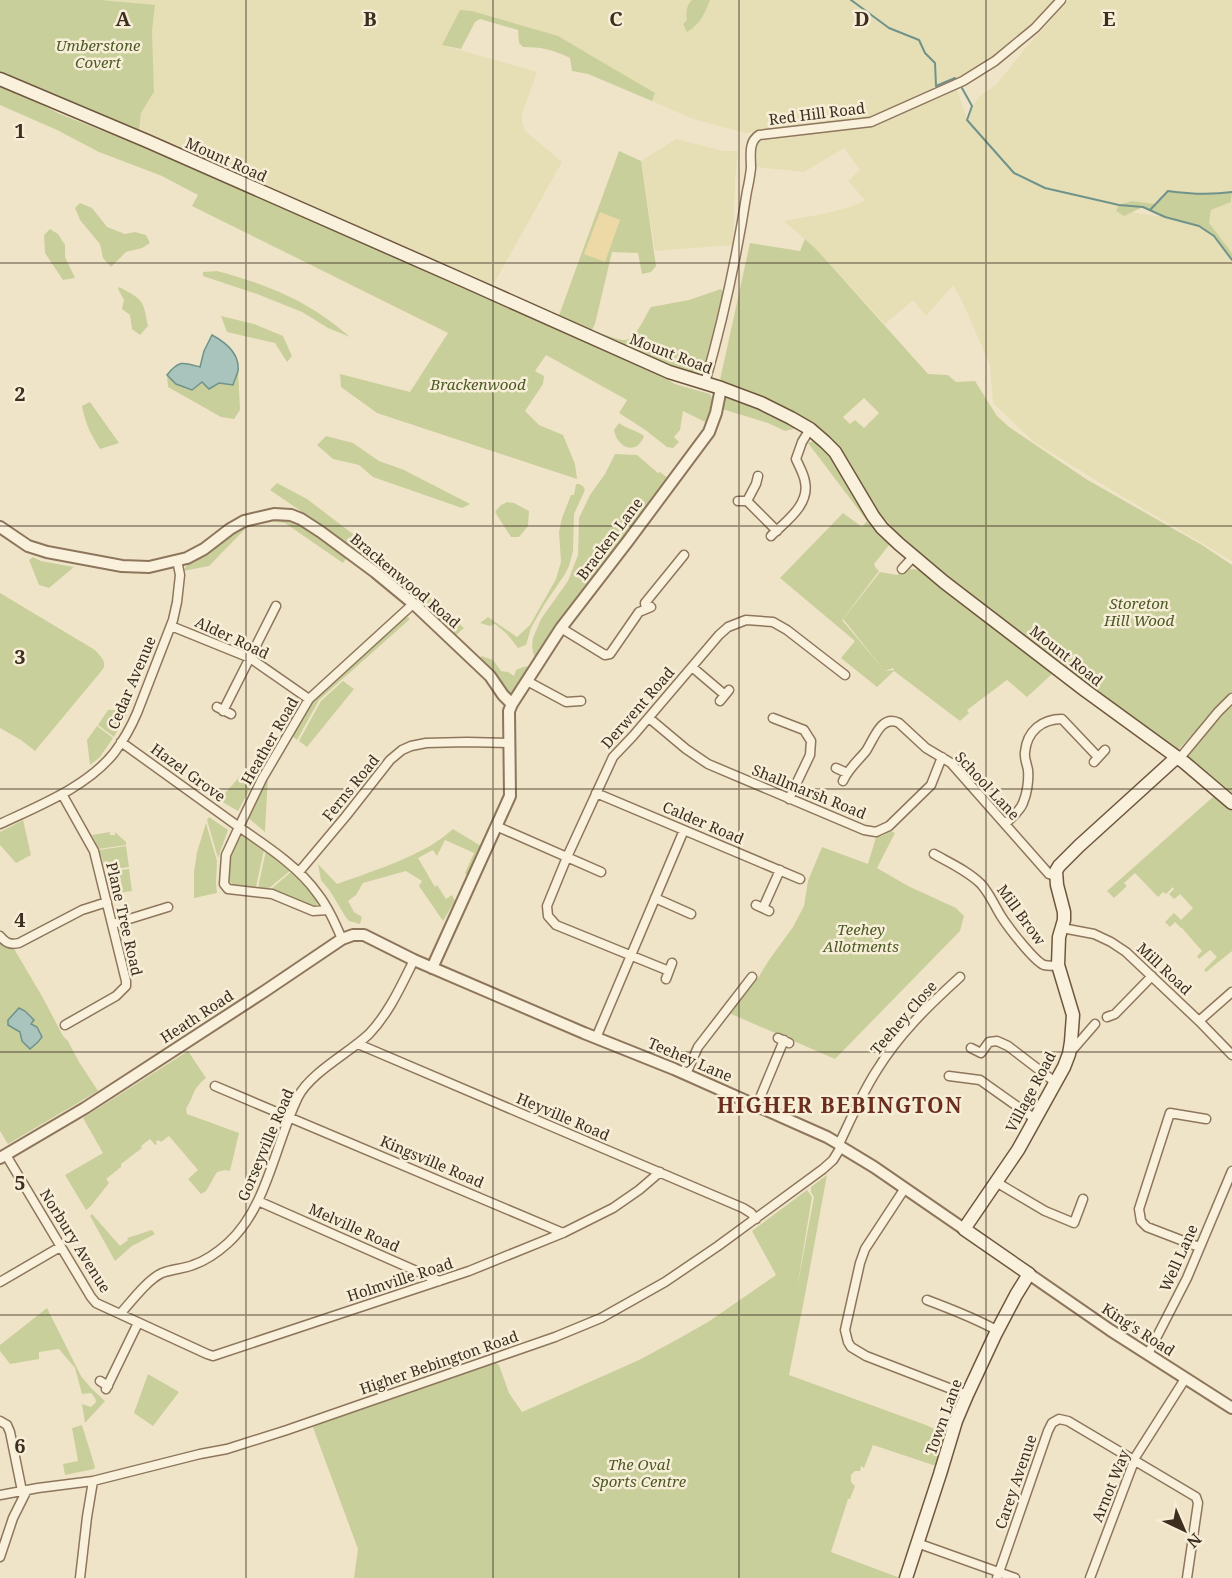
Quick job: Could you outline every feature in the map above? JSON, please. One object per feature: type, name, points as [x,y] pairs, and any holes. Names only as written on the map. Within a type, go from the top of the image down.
[{"type":"main road","name":"Mount Road","points":[[0,79],[421,261],[669,372],[761,403],[810,429],[835,452],[882,528],[944,582],[1232,803]]},
{"type":"main road","points":[[1055,876],[1059,866],[1072,852],[1176,760]]},
{"type":"main road","name":"Village Road","points":[[964,1229],[1017,1150],[1069,1054],[1073,1015],[1058,965],[1064,912],[1055,876]]},
{"type":"main road","name":"Teehey Lane","points":[[964,1229],[1029,1274]]},
{"type":"main road","name":"Town Lane","points":[[906,1578],[966,1395],[1016,1295],[1029,1274]]},
{"type":"street","name":"Red Hill Road","points":[[705,384],[721,328],[751,171],[750,147],[755,138],[759,135],[872,122],[963,81],[995,62],[1035,27],[1061,0]]},
{"type":"street","name":"Bracken Lane","points":[[512,704],[561,628],[709,432],[721,388]]},
{"type":"street","points":[[759,480],[743,501],[774,534],[803,501],[806,491],[805,481],[796,459],[810,429]]},
{"type":"street","name":"Brackenwood Road","points":[[0,527],[28,546],[48,552],[122,566],[149,567],[187,558],[244,521],[274,514],[291,515],[321,532],[413,604],[490,676],[512,704]]},
{"type":"street","points":[[561,628],[605,654],[610,654],[639,612],[648,608],[645,603],[684,555]]},
{"type":"street","points":[[902,569],[914,556]]},
{"type":"street","name":"Cedar Avenue","points":[[1,821],[62,794],[115,753],[141,703],[171,626],[180,575],[177,560]]},
{"type":"street","name":"Heather Road","points":[[328,910],[313,911],[272,894],[228,889],[224,884],[226,855],[262,779],[309,699],[413,604]]},
{"type":"street","points":[[224,711],[276,606]]},
{"type":"street","name":"Derwent Road","points":[[632,956],[556,926],[548,916],[547,906],[613,757],[728,627],[746,620],[778,624],[842,672],[846,661]]},
{"type":"street","name":"Alder Road","points":[[171,626],[250,658],[309,699]]},
{"type":"street","points":[[692,667],[725,695]]},
{"type":"street","points":[[527,681],[566,702],[581,701]]},
{"type":"street","points":[[1176,760],[1232,698]]},
{"type":"street","points":[[432,968],[510,796],[509,711],[512,704]]},
{"type":"street","points":[[789,724],[794,714]]},
{"type":"street","name":"Shallmarsh Road","points":[[648,718],[708,764],[864,830],[876,832],[890,826],[931,786],[942,758]]},
{"type":"street","points":[[772,718],[804,730],[811,741],[810,755],[789,799]]},
{"type":"street","points":[[1005,824],[1023,802],[1028,776],[1025,751],[1029,735],[1043,722],[1062,719],[1099,757]]},
{"type":"street","name":"School Lane","points":[[836,768],[845,777],[879,729],[888,721],[894,720],[926,748],[951,763],[1050,874],[1055,876]]},
{"type":"street","name":"Hazel Grove","points":[[121,742],[299,872],[317,892],[342,939]]},
{"type":"street","name":"Ferns Road","points":[[299,872],[390,760],[402,750],[426,743],[509,743]]},
{"type":"street","name":"Calder Road","points":[[596,793],[800,879]]},
{"type":"street","name":"Plane Tree Road","points":[[62,794],[94,851],[126,976],[126,986],[116,996],[65,1025]]},
{"type":"street","points":[[496,826],[600,872]]},
{"type":"street","points":[[596,1038],[684,830]]},
{"type":"street","name":"Mill Brow","points":[[934,854],[980,883],[988,892],[1001,916],[1031,954],[1042,964],[1058,965]]},
{"type":"street","points":[[763,908],[780,870]]},
{"type":"street","points":[[655,898],[692,913]]},
{"type":"street","points":[[0,936],[5,942],[19,943],[82,910],[107,902]]},
{"type":"street","points":[[113,924],[168,907]]},
{"type":"street","name":"Mill Road","points":[[1062,928],[1094,934],[1126,952],[1199,1021],[1232,1056]]},
{"type":"street","points":[[342,939],[353,935],[364,935],[414,960]]},
{"type":"street","name":"Heath Road","points":[[3,1157],[94,1102],[342,939]]},
{"type":"street","points":[[632,956],[669,971]]},
{"type":"street","name":"Teehey Lane","points":[[414,960],[686,1074],[828,1137],[964,1229]]},
{"type":"street","name":"Gorseyville Road","points":[[120,1314],[150,1282],[161,1274],[192,1265],[215,1253],[245,1225],[258,1201],[299,1096],[313,1079],[358,1044],[384,1016],[414,960]]},
{"type":"street","points":[[1107,1017],[1115,1014],[1152,976]]},
{"type":"street","points":[[686,1074],[698,1047],[752,977]]},
{"type":"street","name":"Teehey Close","points":[[840,1145],[867,1087],[890,1050],[918,1017],[959,977]]},
{"type":"street","points":[[1199,1021],[1232,992]]},
{"type":"street","points":[[1069,1054],[1095,1024]]},
{"type":"street","points":[[757,1105],[784,1040]]},
{"type":"street","points":[[971,1048],[981,1053],[989,1042],[997,1041],[1008,1046],[1055,1082]]},
{"type":"street","name":"Heyville Road","points":[[358,1044],[743,1208],[756,1218]]},
{"type":"street","points":[[950,1076],[980,1080],[1035,1119]]},
{"type":"street","name":"Kingsville Road","points":[[215,1086],[563,1233]]},
{"type":"street","points":[[1199,1247],[1147,1227],[1141,1221],[1139,1209],[1170,1113],[1206,1119]]},
{"type":"street","name":"Higher Bebington Road","points":[[0,1495],[93,1481],[227,1449],[555,1337],[601,1318],[665,1282],[756,1218],[823,1169],[833,1160],[840,1145]]},
{"type":"street","name":"Norbury Avenue","points":[[3,1157],[91,1297],[96,1303],[138,1323]]},
{"type":"street","name":"Well Lane","points":[[1148,1354],[1187,1278],[1232,1171]]},
{"type":"street","name":"Holmville Road","points":[[138,1323],[213,1356],[500,1259],[563,1233],[613,1208],[660,1172]]},
{"type":"street","points":[[996,1182],[1045,1211],[1074,1223],[1083,1199]]},
{"type":"street","points":[[904,1188],[862,1256],[845,1330],[848,1342],[851,1347],[866,1356],[966,1395]]},
{"type":"street","name":"Melville Road","points":[[258,1201],[439,1281]]},
{"type":"street","points":[[0,1282],[60,1247]]},
{"type":"street","name":"King's Road","points":[[1029,1274],[1232,1408]]},
{"type":"street","points":[[927,1300],[998,1331]]},
{"type":"street","points":[[105,1385],[138,1323]]},
{"type":"street","name":"Arnot Way","points":[[1090,1578],[1135,1460],[1185,1378]]},
{"type":"street","name":"Carey Avenue","points":[[998,1575],[1048,1431],[1054,1421],[1059,1419],[1068,1421],[1135,1460]]},
{"type":"street","points":[[0,1421],[7,1425],[10,1432],[24,1491],[0,1557]]},
{"type":"street","points":[[1135,1460],[1196,1497],[1198,1503],[1187,1578]]},
{"type":"street","points":[[80,1578],[93,1481]]},
{"type":"street","points":[[917,1543],[998,1575],[1015,1578]]},
{"type":"shaded area","points":[[101,0],[1056,0],[1030,25],[972,71],[873,117],[746,133],[693,119],[652,101],[654,93],[586,52],[472,11],[442,45],[537,72],[521,117],[525,131],[562,162],[493,285],[139,131],[141,113],[154,92],[152,31],[155,6]]},
{"type":"shaded area","points":[[1069,0],[1232,0],[1232,192],[1220,194],[1168,191],[1155,204],[1132,201],[1129,212],[1165,217],[1199,226],[1214,236],[1232,260],[1232,561],[1034,442],[993,403],[990,365],[953,285],[926,316],[913,300],[885,324],[818,251],[784,221],[851,207],[865,200],[848,181],[860,170],[844,148],[804,172],[757,167],[755,164],[753,155],[755,146],[762,139],[879,124],[957,90],[967,119],[972,106],[981,95],[996,85]]},
{"type":"shaded area","points":[[676,139],[723,151],[738,151],[733,245],[655,251],[641,161]]},
{"type":"shaded area","points":[[1232,198],[1232,253],[1209,224],[1211,210],[1231,202]]},
{"type":"green space","name":"Umberstone Covert","points":[[0,0],[101,0],[155,5],[152,31],[154,92],[141,113],[139,131],[0,74]]},
{"type":"green space","points":[[692,0],[710,0],[702,18],[687,32],[683,24],[687,20],[687,9]]},
{"type":"green space","points":[[460,10],[472,11],[558,36],[655,93],[652,101],[588,74],[572,71],[570,58],[547,50],[523,47],[519,43],[518,30],[480,19],[475,22],[461,49],[442,45]]},
{"type":"green space","name":"Brackenwood","points":[[0,84],[60,114],[172,158],[656,373],[675,384],[710,394],[712,405],[710,412],[705,422],[683,411],[680,430],[674,437],[679,442],[673,448],[667,447],[619,413],[627,400],[546,355],[535,371],[544,376],[543,384],[525,411],[539,425],[563,435],[575,464],[577,479],[377,413],[341,387],[340,374],[410,392],[448,333],[192,206],[198,195],[162,176],[99,152],[57,130],[0,105]]},
{"type":"green space","points":[[619,151],[641,161],[656,266],[651,272],[642,274],[638,253],[612,252],[595,324],[590,334],[558,318]]},
{"type":"green space","points":[[1168,191],[1200,194],[1232,192],[1231,202],[1211,210],[1209,223],[1232,253],[1232,260],[1214,236],[1199,226],[1165,217],[1143,207],[1124,216],[1116,211],[1119,205],[1132,201],[1155,204]]},
{"type":"green space","points":[[80,203],[92,208],[107,227],[125,234],[135,232],[146,235],[150,243],[142,248],[126,252],[111,267],[103,258],[100,244],[80,220],[75,208]]},
{"type":"green space","points":[[50,229],[58,234],[65,245],[65,257],[75,278],[63,280],[45,253],[44,235]]},
{"type":"green space","name":"Storeton Hill Wood","points":[[805,239],[928,374],[948,375],[956,382],[975,381],[997,416],[1009,427],[1086,479],[1202,545],[1232,565],[1232,692],[1176,752],[943,574],[879,513],[845,455],[816,427],[768,400],[720,380],[750,243],[800,251]],"holes":[[[864,398],[879,413],[864,428],[855,420],[850,424],[843,417]]]},
{"type":"green space","points":[[217,271],[254,282],[288,296],[319,313],[350,337],[328,328],[302,312],[203,276],[203,272]]},
{"type":"green space","points":[[119,287],[141,301],[143,305],[148,326],[140,335],[132,329],[130,315],[122,309],[124,300]]},
{"type":"green space","points":[[721,289],[723,292],[702,378],[600,339],[603,334],[627,340],[636,333],[651,307],[689,300]]},
{"type":"green space","points":[[221,316],[254,324],[283,336],[292,356],[287,362],[275,343],[227,332]]},
{"type":"green space","points":[[238,368],[240,410],[234,419],[221,417],[168,387],[167,375],[176,384],[192,389],[202,382],[209,389],[219,383],[233,385]]},
{"type":"green space","points":[[726,397],[748,404],[797,428],[785,431],[768,423],[722,409],[720,407]]},
{"type":"green space","points":[[90,402],[119,443],[100,449],[83,412],[82,406]]},
{"type":"green space","points":[[619,423],[644,436],[637,446],[628,447],[619,441],[614,430]]},
{"type":"green space","points":[[326,436],[353,443],[379,461],[404,470],[470,504],[462,508],[373,477],[359,465],[333,459],[317,445]]},
{"type":"green space","points":[[813,441],[834,456],[869,517],[867,521],[808,443]]},
{"type":"green space","points":[[615,454],[637,455],[669,479],[559,622],[541,652],[534,656],[533,638],[541,619],[568,581],[578,555],[579,518]]},
{"type":"green space","points":[[277,483],[307,499],[395,566],[464,628],[455,636],[427,609],[339,537],[270,490]]},
{"type":"green space","points":[[576,484],[583,486],[585,490],[574,514],[573,551],[569,566],[531,628],[526,645],[518,648],[495,624],[490,626],[480,623],[488,617],[517,637],[530,625],[556,579],[561,562],[559,532],[562,518],[571,495],[574,495]]},
{"type":"green space","points":[[507,502],[529,511],[528,526],[519,537],[511,537],[495,512]]},
{"type":"green space","points":[[843,513],[862,527],[867,521],[880,537],[890,544],[874,564],[879,571],[842,620],[885,671],[843,619],[880,572],[897,575],[910,569],[921,570],[1052,674],[1027,697],[1007,680],[967,710],[969,713],[960,721],[894,671],[877,687],[841,658],[855,641],[780,578]]},
{"type":"green space","points":[[275,519],[305,528],[347,557],[343,563],[285,523],[262,522],[261,520]]},
{"type":"green space","points":[[258,521],[248,526],[209,566],[183,571],[189,562],[206,554],[235,531]]},
{"type":"green space","points":[[33,557],[41,561],[74,567],[49,588],[39,585],[29,560]]},
{"type":"green space","points":[[0,593],[95,650],[104,664],[103,669],[35,751],[0,728]]},
{"type":"green space","points":[[406,616],[410,619],[319,700],[297,740],[291,735],[309,704]]},
{"type":"green space","points":[[482,656],[493,660],[501,671],[514,676],[516,670],[529,666],[527,673],[517,688],[511,693],[506,692],[477,660]]},
{"type":"green space","points":[[343,681],[354,689],[307,747],[299,741],[321,701]]},
{"type":"green space","points":[[1232,705],[1232,798],[1184,758]]},
{"type":"green space","points":[[108,710],[129,710],[114,737],[98,725]]},
{"type":"green space","points":[[97,726],[113,738],[100,757],[90,765],[87,740]]},
{"type":"green space","points":[[260,760],[264,763],[238,811],[219,800],[241,775]]},
{"type":"green space","points":[[268,777],[265,832],[247,817]]},
{"type":"green space","points":[[1214,796],[1232,811],[1232,951],[1206,972],[1204,970],[1217,957],[1210,950],[1199,959],[1197,956],[1202,951],[1182,928],[1175,922],[1170,927],[1165,922],[1174,913],[1181,920],[1193,908],[1180,894],[1174,899],[1169,894],[1174,889],[1173,887],[1166,894],[1163,892],[1158,897],[1135,873],[1124,883],[1127,886],[1114,898],[1107,891]]},
{"type":"green space","points":[[209,817],[228,830],[218,858],[207,820]]},
{"type":"green space","points":[[23,820],[31,855],[16,863],[0,845],[0,832]]},
{"type":"green space","points":[[206,823],[217,861],[217,893],[194,898],[197,852]]},
{"type":"green space","points":[[453,829],[481,846],[467,875],[465,873],[474,853],[445,840],[437,856],[433,850],[418,858],[435,887],[437,885],[446,899],[452,895],[455,901],[443,921],[419,886],[422,881],[406,871],[363,883],[356,895],[348,901],[354,912],[362,917],[360,924],[349,921],[321,880],[318,864],[337,884],[419,852]]},
{"type":"green space","name":"Teehey Allotments","points":[[891,831],[895,833],[877,868],[908,886],[956,908],[964,916],[960,931],[835,1059],[729,1013],[758,978],[793,927],[804,906],[808,881],[822,847],[868,864],[876,837]]},
{"type":"green space","points":[[110,832],[110,835],[115,835],[115,832],[126,842],[126,845],[99,849],[92,835]]},
{"type":"green space","points":[[243,836],[264,850],[256,887],[235,886],[227,880],[228,860],[239,837]]},
{"type":"green space","points":[[126,846],[129,867],[106,870],[99,850]]},
{"type":"green space","points":[[266,850],[291,870],[268,889],[258,888]]},
{"type":"green space","points":[[129,869],[132,891],[112,894],[106,872]]},
{"type":"green space","points":[[292,871],[311,892],[318,906],[315,908],[270,890]]},
{"type":"green space","points":[[0,940],[13,947],[63,1036],[98,1091],[8,1144],[0,1131]]},
{"type":"green space","points":[[188,1051],[206,1078],[194,1092],[186,1109],[187,1114],[239,1133],[230,1171],[217,1172],[206,1191],[201,1194],[188,1179],[198,1170],[169,1136],[161,1142],[158,1140],[155,1145],[150,1139],[106,1179],[109,1183],[86,1210],[65,1175],[103,1153],[83,1118]]},
{"type":"green space","name":"The Oval Sports Centre","points":[[827,1175],[789,1375],[926,1425],[951,1437],[942,1468],[873,1445],[864,1468],[861,1466],[860,1471],[855,1471],[851,1475],[851,1482],[855,1486],[848,1499],[831,1552],[900,1578],[354,1578],[358,1549],[311,1422],[491,1360],[499,1365],[509,1393],[522,1412],[639,1360],[708,1322],[776,1275],[752,1231],[807,1190],[812,1197],[797,1288],[814,1197],[811,1187]]},
{"type":"green space","points":[[92,1214],[120,1246],[128,1240],[127,1238],[152,1230],[155,1234],[132,1246],[115,1261],[90,1216]]},
{"type":"green space","points":[[47,1308],[81,1376],[105,1401],[85,1423],[82,1404],[91,1407],[96,1402],[95,1398],[91,1393],[82,1394],[75,1368],[59,1349],[39,1352],[39,1359],[10,1364],[0,1351],[0,1345]]},
{"type":"green space","points":[[148,1374],[179,1392],[153,1426],[134,1413]]},
{"type":"green space","points":[[82,1425],[95,1467],[65,1475],[63,1464],[78,1461],[72,1428]]},
{"type":"sand","points":[[600,212],[620,220],[605,262],[584,254]]},
{"type":"water","points":[[212,335],[222,341],[237,359],[238,371],[233,385],[219,383],[209,389],[202,382],[192,390],[176,384],[167,375],[182,364],[200,367],[204,351]]},
{"type":"water","points":[[19,1008],[34,1020],[31,1024],[37,1027],[42,1037],[30,1049],[22,1041],[20,1032],[8,1025],[8,1020]]},
{"type":"waterway","points":[[851,0],[889,28],[919,40],[925,53],[935,63],[936,86],[955,78]]},
{"type":"waterway","points":[[962,88],[972,106],[967,120],[1014,173],[1045,188],[1119,205],[1143,207],[1165,217],[1199,226],[1214,236],[1232,260]]},
{"type":"waterway","points":[[1150,210],[1168,191],[1200,194],[1232,192]]},
{"type":"district","name":"HIGHER BEBINGTON","points":[[840,1106]]}]
